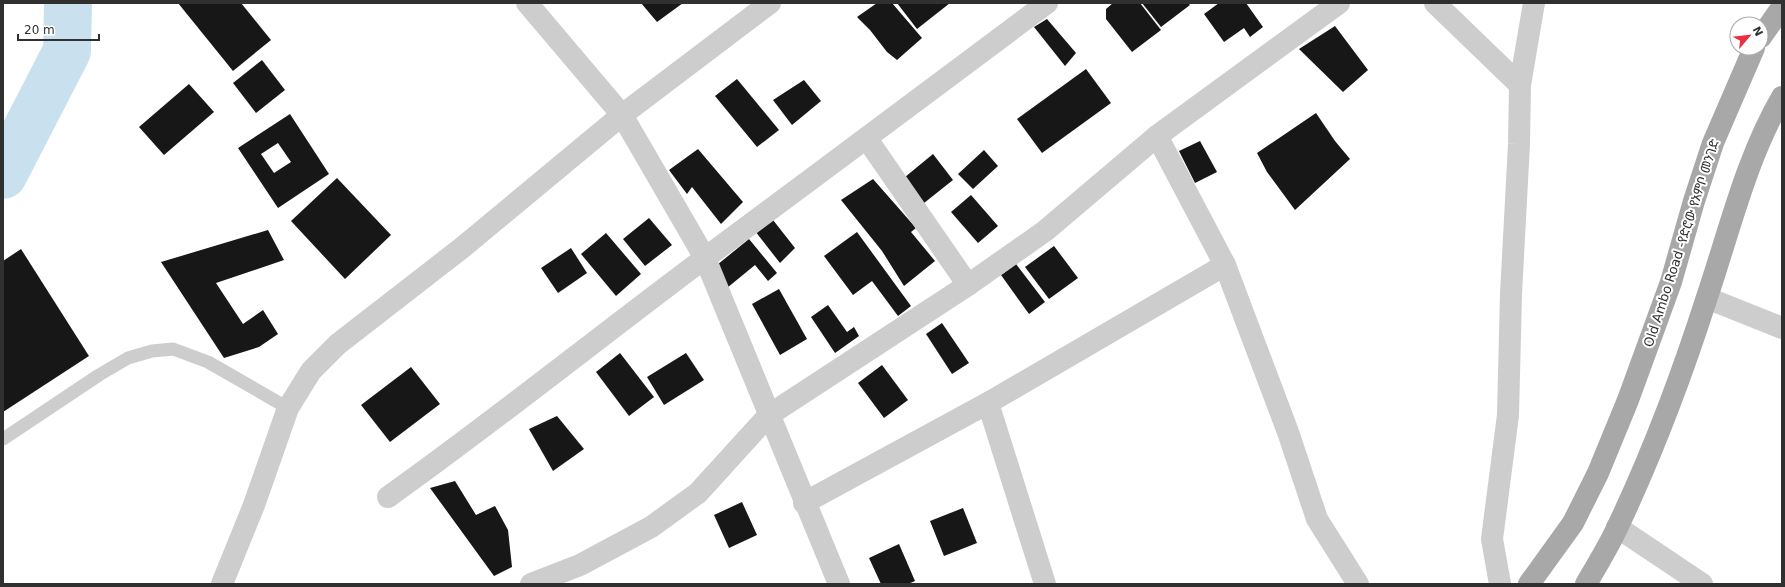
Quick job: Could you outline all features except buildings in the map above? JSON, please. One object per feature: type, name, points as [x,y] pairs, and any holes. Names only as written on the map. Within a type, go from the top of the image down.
[{"type":"main road","points":[[1769,26],[1782,7]]},
{"type":"main road","name":"Old Ambo Road -የድሮው የአምቦ መንገድ","points":[[1529,584],[1573,523],[1601,466],[1628,400],[1672,282],[1694,201],[1713,143],[1751,56]]},
{"type":"main road","points":[[1586,584],[1617,527],[1644,468],[1672,397],[1707,298],[1751,159],[1767,123],[1782,97]]},
{"type":"street","points":[[222,584],[254,505],[288,408],[311,371],[338,344],[463,247],[622,115],[770,3]]},
{"type":"street","points":[[388,497],[451,452],[705,258],[867,139],[1047,3]]},
{"type":"street","points":[[531,584],[580,565],[651,527],[698,493],[768,415],[968,285],[1045,231],[1157,136],[1339,3]]},
{"type":"street","points":[[1435,3],[1520,85]]},
{"type":"street","points":[[1500,584],[1492,538],[1508,415],[1511,294],[1519,144],[1520,85],[1534,3]]},
{"type":"street","points":[[531,4],[622,115],[705,258],[768,415],[839,584]]},
{"type":"street","points":[[1157,136],[1225,265],[1288,432],[1317,519],[1358,584]]},
{"type":"street","points":[[867,139],[968,285]]},
{"type":"street","points":[[804,502],[988,403],[1225,265]]},
{"type":"street","points":[[1707,298],[1782,328]]},
{"type":"street","points":[[988,403],[1045,584]]},
{"type":"street","points":[[1617,527],[1702,584]]},
{"type":"lane","points":[[3,439],[128,358],[152,350],[173,349],[208,362],[288,408]]},
{"type":"waterway","points":[[3,175],[67,51],[68,3]]}]
